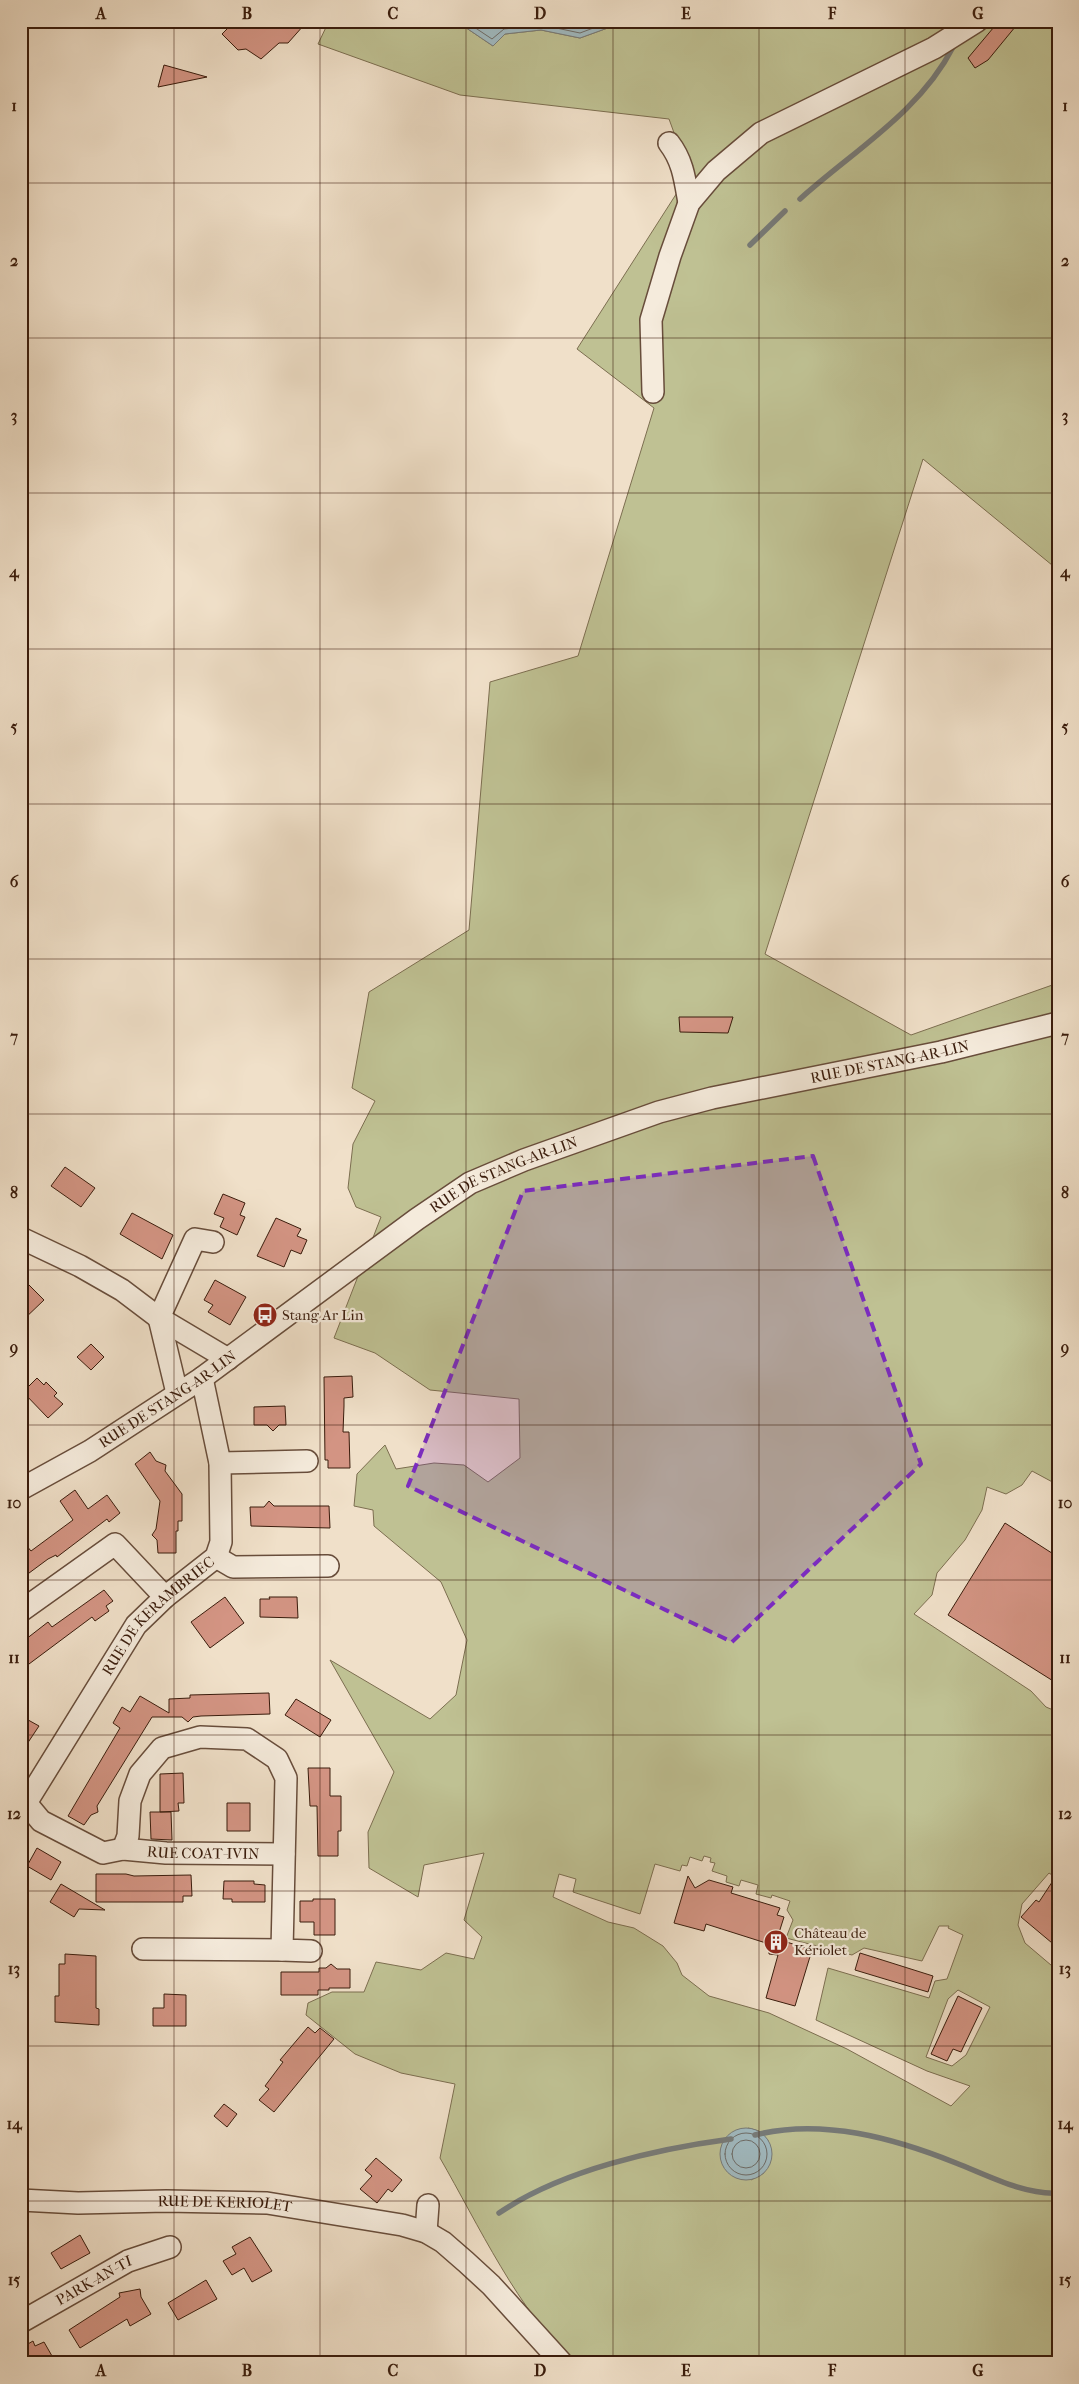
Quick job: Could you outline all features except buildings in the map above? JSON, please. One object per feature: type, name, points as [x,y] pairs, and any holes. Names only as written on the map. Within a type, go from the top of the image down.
[{"type":"street","points":[[653,392],[651,320],[670,256],[689,203],[716,171],[761,133],[916,57],[977,21]]},
{"type":"street","points":[[669,143],[678,155],[683,169],[689,203]]},
{"type":"street","name":"RUE DE STANG-AR-LIN","points":[[21,1489],[90,1450],[202,1378],[416,1219],[470,1183],[524,1160],[659,1112],[712,1098],[941,1052],[1058,1023]]},
{"type":"street","points":[[21,1238],[80,1266],[122,1290],[159,1318],[228,1359]]},
{"type":"street","points":[[177,1393],[159,1318],[195,1239],[213,1242]]},
{"type":"street","name":"RUE DE KERAMBRIEC","points":[[24,1803],[136,1625],[164,1597],[216,1557],[221,1542],[220,1462],[202,1378]]},
{"type":"street","points":[[220,1462],[307,1460]]},
{"type":"street","points":[[21,1611],[116,1544],[164,1597]]},
{"type":"street","points":[[216,1557],[233,1567],[328,1566]]},
{"type":"street","name":"RUE COAT-IVIN","points":[[123,1850],[128,1836],[130,1801],[140,1774],[162,1748],[200,1737],[247,1739],[277,1759],[286,1778],[282,1950]]},
{"type":"street","name":"RUE COAT-IVIN","points":[[24,1803],[41,1821],[103,1853],[123,1850],[166,1853],[284,1854]]},
{"type":"street","points":[[143,1949],[311,1951]]},
{"type":"street","name":"RUE DE KERIOLET","points":[[21,2200],[78,2203],[166,2201],[267,2203],[402,2225],[426,2232],[443,2242],[491,2285],[562,2363]]},
{"type":"street","points":[[426,2232],[428,2205]]},
{"type":"street","name":"PARK-AN-TI","points":[[21,2322],[128,2260],[170,2247]]},
{"type":"highlighted area","points":[[813,1156],[921,1464],[732,1642],[408,1486],[523,1191]]},
{"type":"green space","points":[[329,21],[456,21],[493,46],[505,34],[541,30],[580,38],[627,21],[1058,21],[1058,570],[923,459],[765,954],[911,1035],[1058,983],[1058,1485],[1032,1471],[1022,1485],[1006,1494],[987,1487],[982,1510],[965,1540],[937,1573],[932,1595],[914,1614],[1031,1691],[1046,1707],[1058,1712],[1058,1879],[1049,1873],[1022,1904],[1018,1925],[1025,1943],[1058,1971],[1058,2363],[575,2363],[555,2343],[518,2294],[440,2158],[455,2084],[401,2073],[355,2054],[306,2015],[308,2003],[332,1992],[364,1992],[376,1962],[421,1970],[446,1953],[474,1959],[482,1937],[464,1920],[484,1853],[424,1865],[418,1897],[369,1868],[368,1832],[394,1772],[330,1660],[430,1719],[456,1695],[467,1640],[441,1582],[374,1526],[373,1510],[354,1506],[357,1474],[385,1445],[396,1469],[434,1463],[464,1465],[488,1482],[520,1458],[519,1399],[430,1390],[375,1353],[334,1338],[381,1217],[356,1207],[348,1188],[353,1144],[375,1101],[352,1088],[369,992],[469,930],[490,682],[578,656],[654,408],[577,349],[689,174],[669,119],[460,95],[318,44]],"holes":[[[704,1856],[711,1858],[710,1862],[715,1863],[712,1871],[727,1876],[726,1882],[739,1886],[741,1880],[758,1885],[756,1894],[771,1898],[772,1895],[790,1901],[787,1910],[793,1920],[786,1938],[852,1955],[864,1948],[922,1961],[939,1926],[949,1926],[948,1928],[963,1935],[947,1979],[935,1981],[929,1998],[828,1968],[816,2020],[927,2071],[970,2086],[951,2106],[847,2049],[769,2013],[709,1996],[682,1975],[677,1963],[663,1946],[634,1928],[608,1922],[553,1897],[559,1874],[576,1879],[573,1892],[640,1914],[655,1864],[680,1871],[682,1865],[687,1866],[690,1857],[702,1861]],[[958,1990],[990,2007],[966,2055],[952,2066],[926,2057],[948,1999]],[[748,2128],[759,2131],[768,2140],[764,2173],[751,2180]]]},
{"type":"water","points":[[456,21],[627,21],[580,38],[541,30],[505,34],[493,46]]},
{"type":"water","points":[[746,2128],[756,2130],[764,2136],[770,2144],[772,2154],[770,2164],[764,2172],[756,2178],[746,2180],[736,2178],[728,2172],[722,2164],[720,2154],[722,2144],[728,2136],[736,2130]]},
{"type":"waterway","points":[[800,199],[904,111],[923,91],[953,47]]},
{"type":"waterway","points":[[750,245],[785,211]]},
{"type":"waterway","points":[[755,2135],[780,2130],[806,2129],[857,2133],[932,2154],[1019,2188],[1045,2193],[1058,2193]]},
{"type":"waterway","points":[[499,2213],[524,2198],[580,2173],[641,2155],[731,2139]]},
{"type":"place","name":"Stang Ar Lin","points":[[265,1315]]},
{"type":"place","name":"Château de Kériolet","points":[[776,1942]]}]
